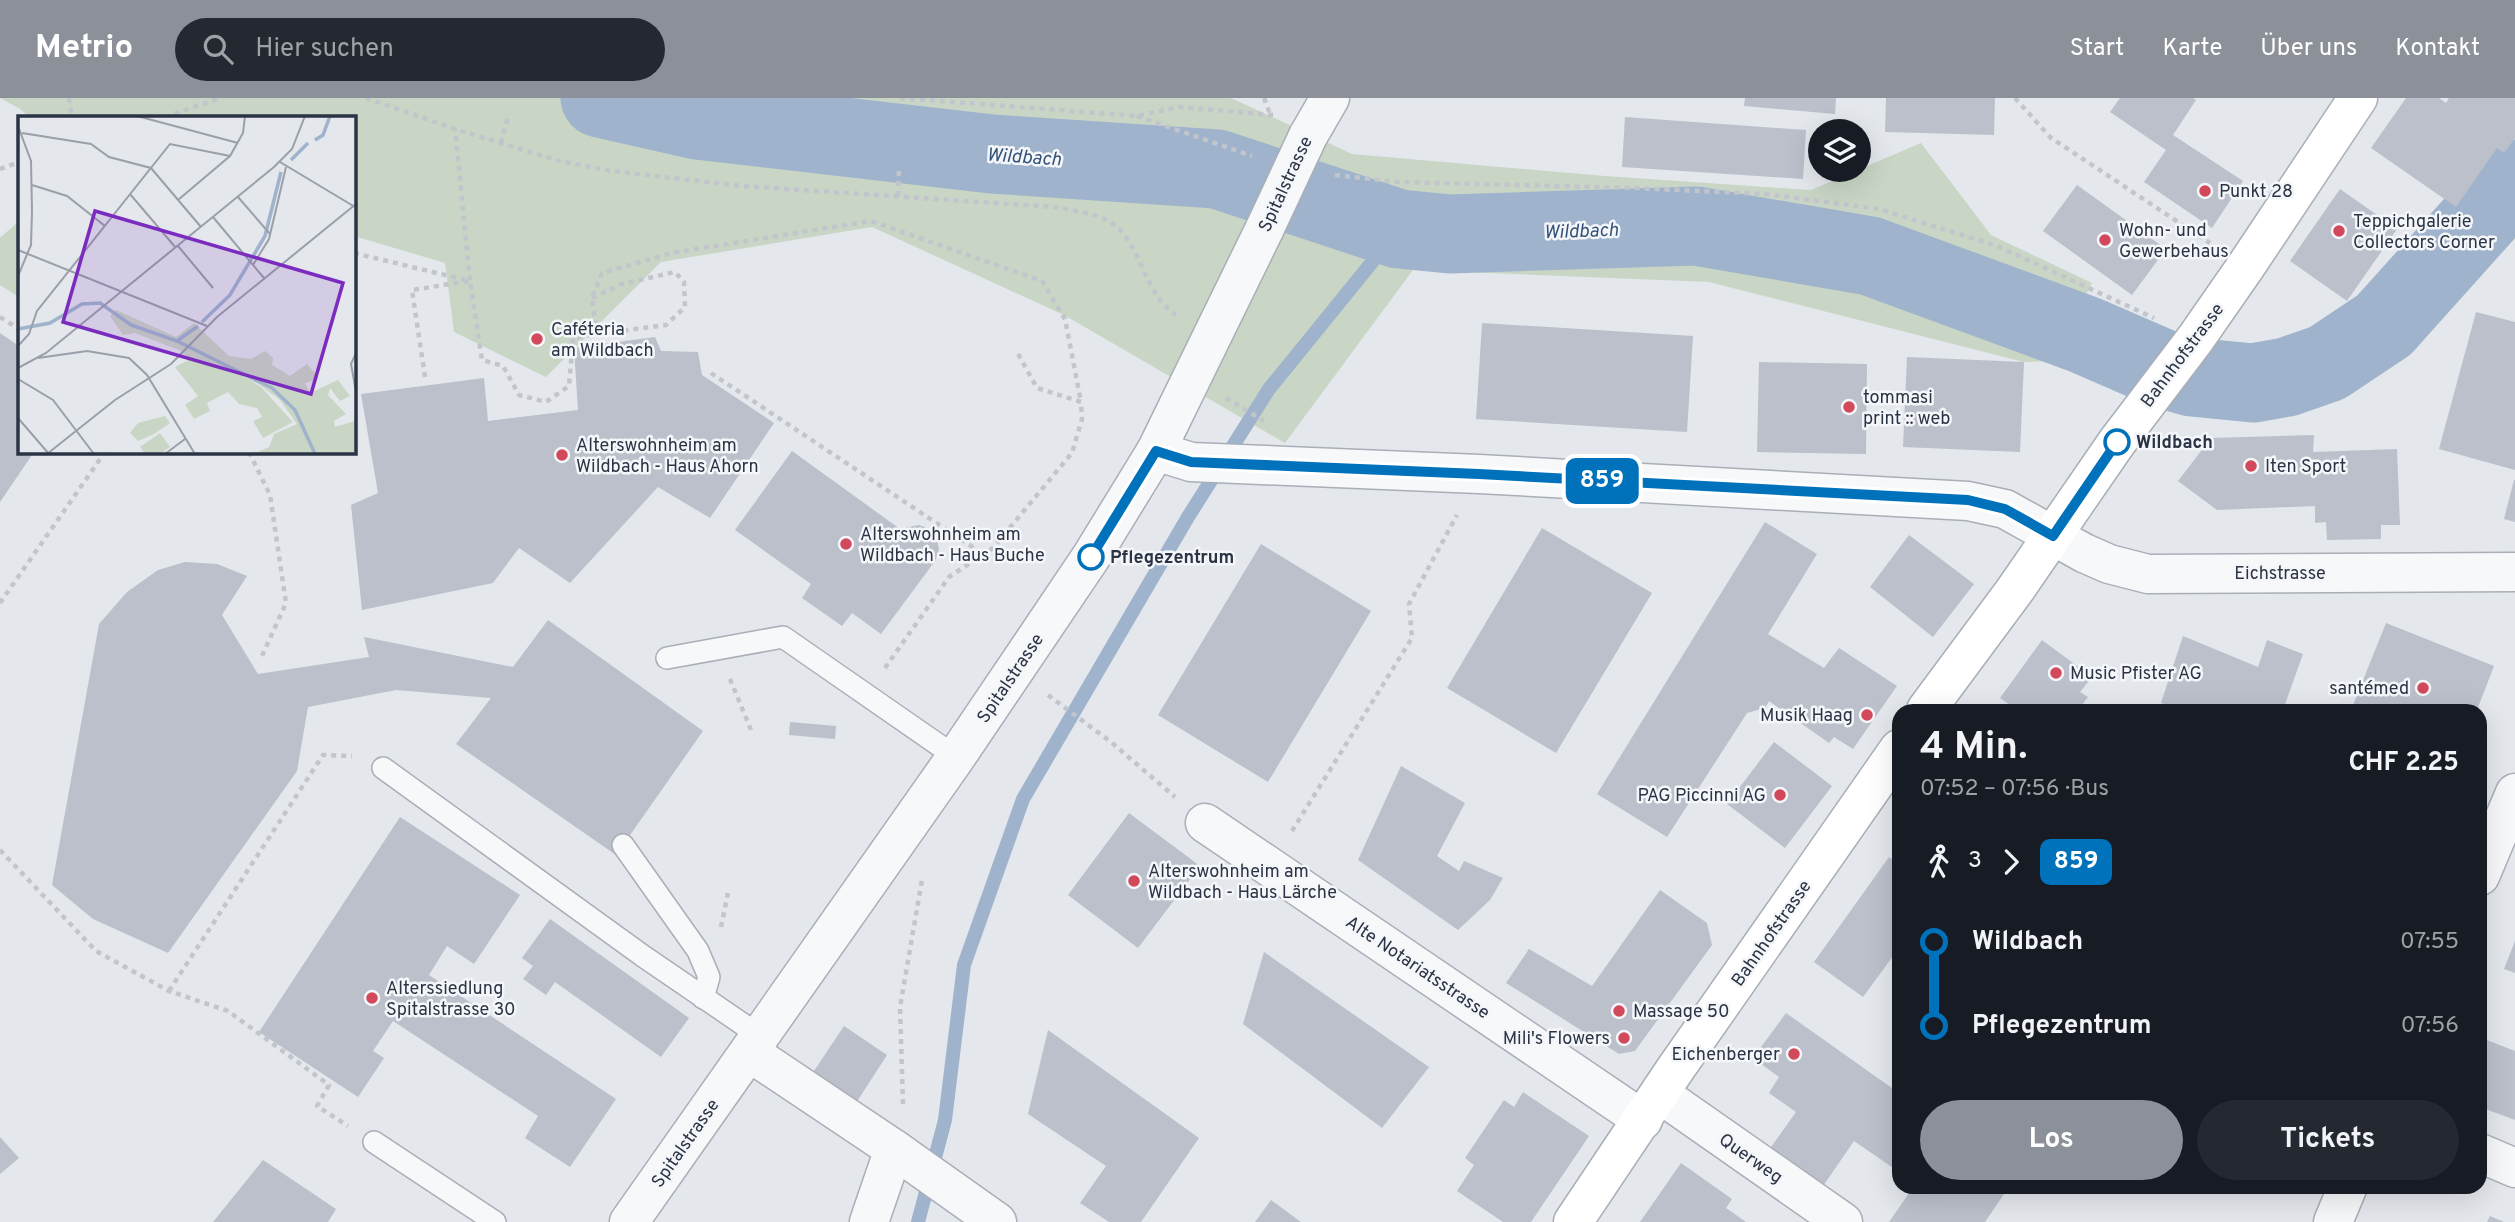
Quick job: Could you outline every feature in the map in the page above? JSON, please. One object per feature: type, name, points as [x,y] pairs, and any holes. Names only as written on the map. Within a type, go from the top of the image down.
[{"type":"main road","name":"Bahnhofstrasse","points":[[1930,704],[2053,536],[2117,442],[2196,338],[2358,98]]},
{"type":"main road","name":"Bahnhofstrasse","points":[[1573,1222],[1892,759]]},
{"type":"street","name":"Spitalstrasse","points":[[629,1222],[956,757],[1091,557],[1173,456],[1265,228],[1294,126],[1330,98]]},
{"type":"street","name":"Eichstrasse","points":[[1173,456],[1263,466],[1479,474],[1968,500],[2005,509],[2109,564],[2148,574],[2515,572]]},
{"type":"street","points":[[2487,859],[2515,793]]},
{"type":"street","name":"Alte Notariatsstrasse","points":[[1205,823],[1652,1107]]},
{"type":"street","points":[[755,1044],[902,1156],[997,1222]]},
{"type":"street","name":"Querweg","points":[[1652,1107],[1843,1222]]},
{"type":"street","points":[[869,1222],[902,1156]]},
{"type":"street","points":[[2487,1156],[2515,1168]]},
{"type":"street","points":[[2333,1222],[2345,1194]]},
{"type":"lane","points":[[667,658],[783,637],[956,757]]},
{"type":"lane","points":[[383,768],[704,998],[755,1044]]},
{"type":"lane","points":[[622,845],[698,951],[709,977],[704,998]]},
{"type":"lane","points":[[374,1142],[495,1222]]},
{"type":"path","points":[[69,98],[72,116]]},
{"type":"path","points":[[168,116],[220,98]]},
{"type":"path","points":[[366,98],[501,144],[559,161],[612,171],[742,186],[1055,208],[1094,215],[1114,225],[1124,236],[1161,302],[1179,316]]},
{"type":"path","points":[[900,98],[1137,116],[1258,157]]},
{"type":"path","points":[[1264,98],[1270,114]]},
{"type":"path","points":[[2015,98],[2051,138],[2246,266]]},
{"type":"path","points":[[1137,116],[1179,107],[1270,114],[1294,126]]},
{"type":"path","points":[[501,144],[508,117]]},
{"type":"path","points":[[455,129],[470,281],[482,360],[503,366],[519,394],[546,402],[569,386],[573,338],[666,325],[685,307],[684,282],[675,272],[622,284],[592,298]]},
{"type":"path","points":[[0,169],[18,162]]},
{"type":"path","points":[[898,196],[899,168]]},
{"type":"path","points":[[1333,175],[1399,182],[1766,194],[1879,209],[1997,246],[2154,318]]},
{"type":"path","points":[[597,334],[592,298],[602,273],[672,253],[871,220],[1042,281],[1065,319],[1081,402],[1082,419],[1072,453],[993,548],[949,577],[867,695]]},
{"type":"path","points":[[355,253],[470,281]]},
{"type":"path","points":[[425,377],[412,290],[470,281]]},
{"type":"path","points":[[0,317],[18,329]]},
{"type":"path","points":[[1016,350],[1037,388],[1081,402]]},
{"type":"path","points":[[711,373],[983,554]]},
{"type":"path","points":[[1225,397],[1271,426]]},
{"type":"path","points":[[0,603],[104,453]]},
{"type":"path","points":[[249,453],[270,495],[286,604],[261,658]]},
{"type":"path","points":[[1270,866],[1412,638],[1409,604],[1479,474]]},
{"type":"path","points":[[736,694],[751,730]]},
{"type":"path","points":[[1062,708],[1111,742],[1205,823]]},
{"type":"path","points":[[169,991],[323,755],[362,756],[383,768]]},
{"type":"path","points":[[0,850],[96,951],[169,991],[228,1012],[330,1085],[317,1106],[374,1142]]},
{"type":"path","points":[[902,1156],[905,1097],[900,1007],[923,878]]},
{"type":"green space","points":[[0,98],[1231,98],[1352,154],[1605,176],[1811,190],[1830,182],[1871,182],[1871,164],[1921,143],[1991,235],[2092,283],[2052,361],[2024,362],[1709,282],[1413,270],[1285,443],[1064,315],[872,227],[661,262],[546,377],[454,332],[445,263],[355,236],[355,116],[28,116]]},
{"type":"green space","points":[[18,222],[18,296],[0,285],[0,238]]},
{"type":"building","points":[[1745,98],[1836,98],[1835,114],[1744,106]]},
{"type":"building","points":[[1886,98],[1995,98],[1994,135],[1885,132]]},
{"type":"building","points":[[2120,98],[2196,100],[2173,135],[2243,181],[2212,228],[2144,182],[2166,150],[2110,112]]},
{"type":"building","points":[[2406,98],[2439,98],[2446,103],[2449,98],[2515,98],[2515,138],[2504,153],[2497,148],[2456,207],[2371,148]]},
{"type":"building","points":[[1625,117],[1806,130],[1803,179],[1622,167]]},
{"type":"building","name":"Wohn- und Gewerbehaus","points":[[2077,185],[2166,249],[2132,295],[2043,231]]},
{"type":"building","points":[[2340,189],[2397,229],[2347,301],[2290,261]]},
{"type":"building","points":[[2476,312],[2515,322],[2515,470],[2439,449]]},
{"type":"building","points":[[1482,323],[1693,336],[1687,432],[1476,419]]},
{"type":"building","points":[[0,333],[18,345],[18,453],[33,453],[0,502]]},
{"type":"building","name":"Alterswohnheim am Wildbach - Haus Ahorn","points":[[655,337],[661,351],[698,352],[702,375],[774,423],[710,518],[658,487],[570,583],[519,548],[493,583],[362,610],[351,505],[378,493],[361,394],[484,378],[488,421],[578,410],[574,348]]},
{"type":"building","points":[[1907,357],[2024,362],[2020,452],[1903,447]]},
{"type":"building","points":[[1759,362],[1867,364],[1866,454],[1757,452]]},
{"type":"building","points":[[2314,435],[2313,452],[2397,449],[2400,525],[2381,525],[2381,539],[2327,540],[2326,522],[2315,523],[2315,506],[2217,510],[2178,481],[2211,438]]},
{"type":"building","name":"Alterswohnheim am Wildbach - Haus Buche","points":[[792,451],[900,529],[919,525],[930,529],[937,538],[939,550],[935,561],[881,634],[852,613],[842,626],[802,598],[811,584],[735,530]]},
{"type":"building","points":[[2515,480],[2515,522],[2504,519]]},
{"type":"building","points":[[1765,522],[1817,554],[1768,634],[1824,668],[1839,648],[1897,686],[1853,749],[1834,737],[1829,743],[1769,701],[1765,708],[1747,713],[1667,837],[1597,794]]},
{"type":"building","points":[[1542,528],[1652,593],[1556,753],[1447,688]]},
{"type":"building","points":[[1909,535],[1974,584],[1933,637],[1870,587]]},
{"type":"building","points":[[1261,544],[1371,611],[1268,782],[1158,715]]},
{"type":"building","points":[[185,562],[217,564],[247,576],[222,615],[258,674],[369,657],[364,637],[513,667],[548,620],[703,731],[616,855],[456,744],[491,698],[396,690],[308,707],[297,771],[168,953],[93,919],[52,885],[99,624],[127,592],[158,570]]},
{"type":"building","name":"santémed","points":[[2386,623],[2494,666],[2479,704],[2353,704]]},
{"type":"building","points":[[2183,636],[2258,667],[2267,640],[2303,654],[2285,704],[2161,703]]},
{"type":"building","points":[[2042,640],[2092,677],[2080,692],[2088,697],[2083,704],[2008,704],[2000,698]]},
{"type":"building","points":[[790,722],[836,726],[835,739],[789,735]]},
{"type":"building","name":"PAG Piccinni AG","points":[[1774,742],[1832,786],[1785,848],[1727,804]]},
{"type":"building","points":[[1401,766],[1465,803],[1437,856],[1459,871],[1464,861],[1503,878],[1490,900],[1458,930],[1358,860]]},
{"type":"building","name":"Alterswohnheim am Wildbach - Haus Lärche","points":[[1129,813],[1200,866],[1138,948],[1068,895]]},
{"type":"building","name":"Alterssiedlung Spitalstrasse 30","points":[[400,817],[520,895],[474,964],[447,946],[429,975],[616,1099],[570,1167],[525,1138],[538,1116],[393,1021],[373,1051],[384,1058],[358,1097],[259,1032]]},
{"type":"building","points":[[1889,857],[1892,859],[1892,958],[1863,997],[1814,962]]},
{"type":"building","points":[[1660,890],[1707,923],[1712,945],[1635,1051],[1619,1054],[1506,983],[1529,949],[1592,986]]},
{"type":"building","points":[[550,919],[689,1018],[661,1057],[555,982],[546,995],[523,979],[533,966],[522,958]]},
{"type":"building","points":[[2515,941],[2515,973],[2504,969]]},
{"type":"building","points":[[1264,952],[1429,1067],[1382,1128],[1243,1024]]},
{"type":"building","points":[[1786,1013],[1892,1088],[1892,1167],[1854,1141],[1819,1192],[1766,1154],[1796,1112],[1769,1093],[1779,1077],[1753,1058]]},
{"type":"building","points":[[844,1026],[887,1055],[856,1103],[812,1074]]},
{"type":"building","points":[[1048,1030],[1199,1138],[1141,1222],[1109,1222],[1080,1203],[1106,1166],[1028,1114]]},
{"type":"building","points":[[2487,1040],[2515,1051],[2515,1120],[2487,1110]]},
{"type":"building","points":[[1523,1092],[1589,1136],[1531,1222],[1503,1222],[1457,1191],[1474,1165],[1465,1158],[1504,1100],[1514,1107]]},
{"type":"building","points":[[0,1137],[19,1158],[0,1174]]},
{"type":"building","points":[[263,1160],[336,1209],[328,1222],[213,1222]]},
{"type":"building","points":[[1681,1163],[1732,1199],[1726,1208],[1746,1222],[1640,1222]]},
{"type":"building","points":[[1908,1194],[2004,1194],[1985,1222],[1889,1222]]},
{"type":"building","points":[[1271,1200],[1301,1222],[1255,1222]]},
{"type":"building","points":[[2490,1216],[2504,1222],[2487,1222]]},
{"type":"waterway","name":"Wildbach","points":[[600,98],[697,120],[992,154],[1217,169],[1399,229],[1450,234],[1696,226],[1870,256],[2085,335],[2161,368],[2192,377],[2253,383],[2287,377],[2327,363],[2384,325],[2515,179]]},
{"type":"waterway","points":[[918,1222],[945,1120],[964,965],[1023,799],[1188,517],[1269,389],[1399,229]]},
{"type":"bus line","name":"859","points":[[1091,557],[1156,451],[1191,462],[1968,500],[2005,509],[2053,536],[2117,442]]},
{"type":"place","name":"Punkt 28","points":[[2205,191]]},
{"type":"place","name":"Teppichgalerie Collectors Corner","points":[[2339,231]]},
{"type":"place","name":"Wohn- und Gewerbehaus","points":[[2105,240]]},
{"type":"place","name":"Caféteria am Wildbach","points":[[537,339]]},
{"type":"place","name":"tommasi print :: web","points":[[1849,407]]},
{"type":"place","name":"Wildbach","points":[[2117,442]]},
{"type":"place","name":"Alterswohnheim am Wildbach - Haus Ahorn","points":[[562,455]]},
{"type":"place","name":"Iten Sport","points":[[2251,466]]},
{"type":"place","name":"Alterswohnheim am Wildbach - Haus Buche","points":[[846,544]]},
{"type":"place","name":"Pflegezentrum","points":[[1091,557]]},
{"type":"place","name":"Music Pfister AG","points":[[2056,673]]},
{"type":"place","name":"santémed","points":[[2423,688]]},
{"type":"place","name":"Musik Haag","points":[[1867,715]]},
{"type":"place","name":"PAG Piccinni AG","points":[[1780,795]]},
{"type":"place","name":"Alterswohnheim am Wildbach - Haus Lärche","points":[[1134,881]]},
{"type":"place","name":"Alterssiedlung Spitalstrasse 30","points":[[372,998]]},
{"type":"place","name":"Massage 50","points":[[1619,1011]]},
{"type":"place","name":"Mili's Flowers","points":[[1624,1038]]},
{"type":"place","name":"Eichenberger","points":[[1794,1054]]}]
